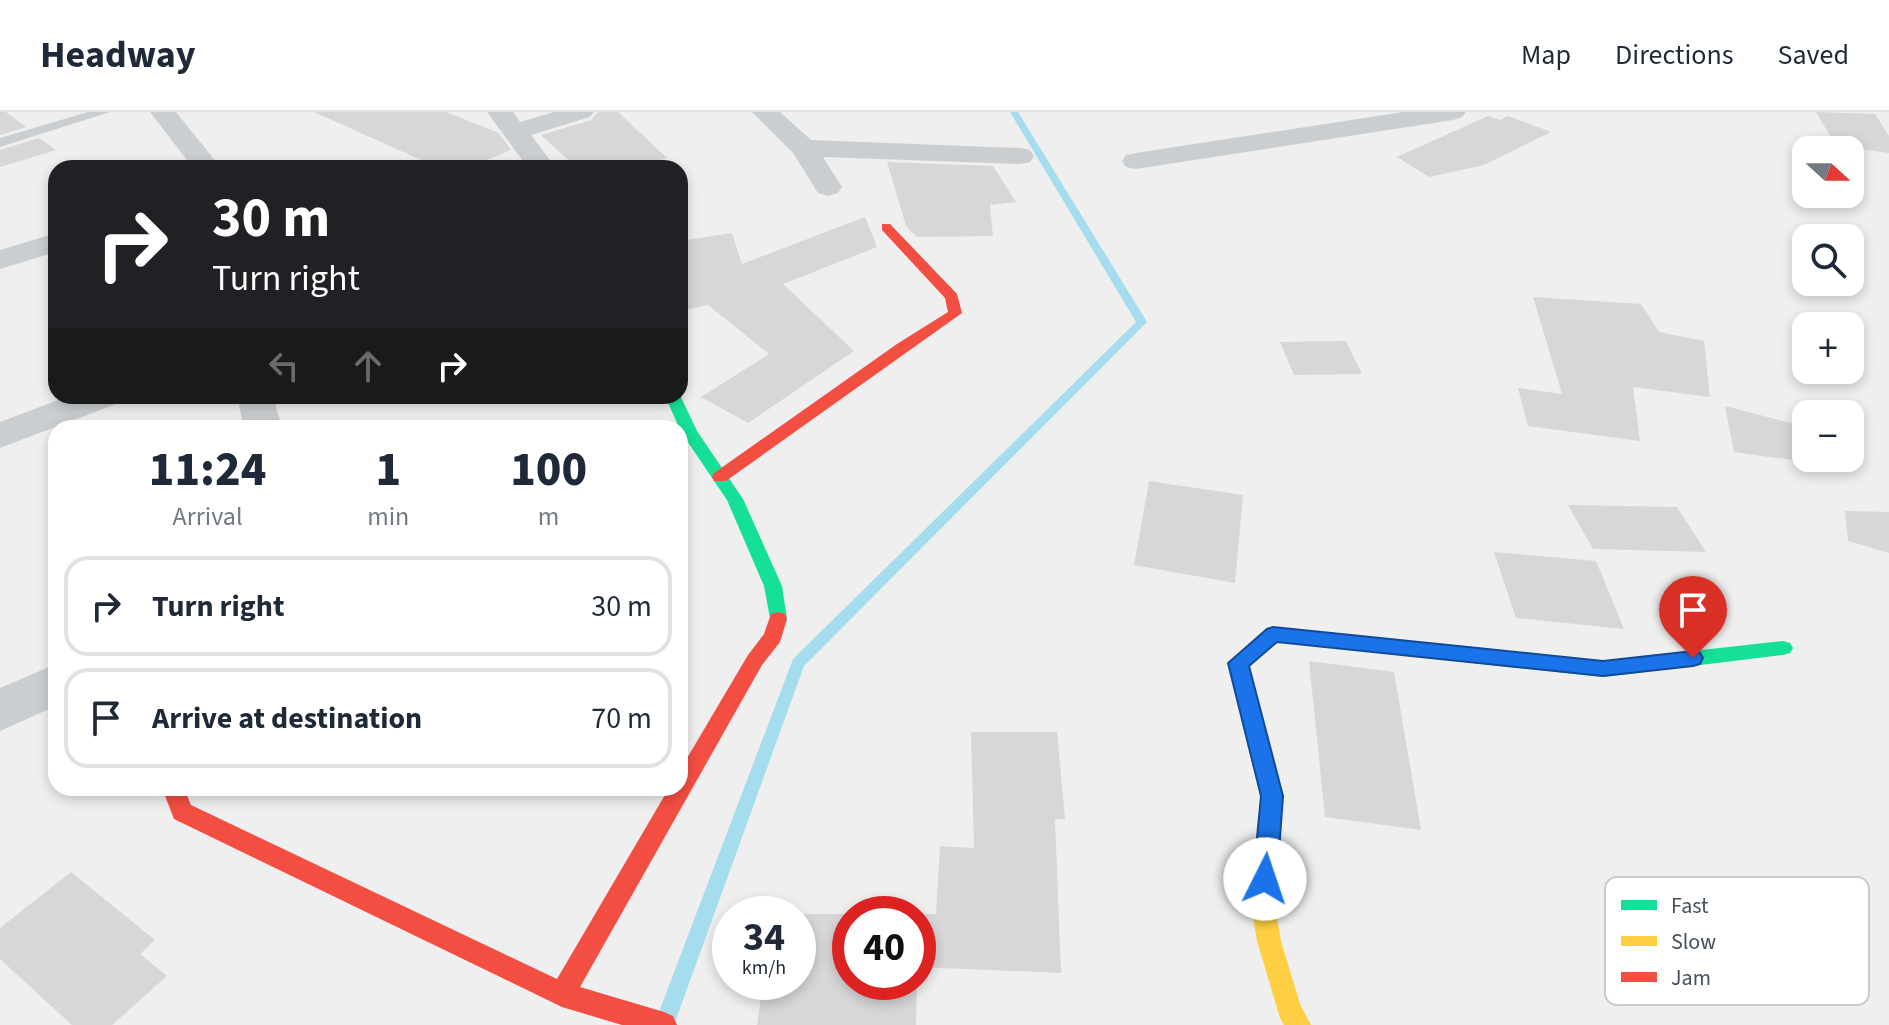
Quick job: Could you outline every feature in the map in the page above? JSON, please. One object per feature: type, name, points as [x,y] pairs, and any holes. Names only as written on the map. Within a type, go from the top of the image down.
[{"type":"street","points":[[163,112],[201,160]]},
{"type":"street","points":[[536,160],[507,122],[581,112]]},
{"type":"street","points":[[765,112],[804,148],[828,187]]},
{"type":"street","points":[[1136,161],[1453,112]]},
{"type":"street","points":[[804,148],[1020,156]]},
{"type":"street","points":[[720,477],[902,347],[955,313],[952,297],[886,227]]},
{"type":"street","points":[[0,260],[48,245]]},
{"type":"street","points":[[0,436],[82,404]]},
{"type":"street","points":[[688,430],[735,499],[773,586],[779,616],[773,637],[755,660],[688,774]]},
{"type":"street","points":[[1298,1025],[1289,1009],[1269,941],[1263,906],[1272,796],[1238,663],[1273,634],[1603,669],[1783,648]]},
{"type":"street","points":[[0,711],[48,687]]},
{"type":"street","points":[[176,796],[182,812],[562,994],[664,1025]]},
{"type":"street","points":[[562,994],[675,796]]},
{"type":"lane","points":[[0,143],[103,112]]},
{"type":"building","points":[[0,112],[6,112],[26,127],[0,135]]},
{"type":"building","points":[[314,112],[446,112],[499,133],[511,150],[487,160],[421,160]]},
{"type":"building","points":[[598,112],[618,112],[667,158],[568,160],[541,135],[591,120]]},
{"type":"building","points":[[1816,112],[1875,114],[1889,136],[1889,153],[1864,150],[1864,136],[1830,136]]},
{"type":"building","points":[[1488,116],[1500,120],[1508,116],[1551,132],[1484,165],[1429,177],[1397,157]]},
{"type":"building","points":[[39,138],[56,150],[0,167],[0,150]]},
{"type":"building","points":[[887,162],[993,166],[1016,202],[990,205],[993,236],[917,237],[906,226]]},
{"type":"building","points":[[865,217],[877,247],[783,284],[854,351],[748,423],[701,397],[769,354],[708,305],[688,309],[688,240],[732,233],[742,264]]},
{"type":"building","points":[[1533,297],[1641,304],[1659,332],[1704,341],[1710,397],[1633,387],[1640,441],[1528,426],[1518,388],[1562,394]]},
{"type":"building","points":[[1346,341],[1362,374],[1294,375],[1280,342]]},
{"type":"building","points":[[1725,406],[1792,423],[1792,460],[1734,452]]},
{"type":"building","points":[[1149,481],[1243,495],[1235,583],[1134,565]]},
{"type":"building","points":[[1568,505],[1677,507],[1706,552],[1593,549]]},
{"type":"building","points":[[1845,511],[1889,512],[1889,553],[1848,541]]},
{"type":"building","points":[[1494,552],[1596,561],[1624,629],[1516,618]]},
{"type":"building","points":[[1309,661],[1394,672],[1421,830],[1325,817]]},
{"type":"building","points":[[971,732],[1057,732],[1065,819],[1055,819],[1061,973],[936,968],[940,846],[974,848]]},
{"type":"building","points":[[71,872],[155,940],[140,954],[167,976],[112,1025],[72,1025],[0,959],[0,928]]},
{"type":"building","points":[[816,914],[832,914],[832,1000],[917,1000],[916,1025],[757,1025],[760,1000],[816,1000]]},
{"type":"waterway","points":[[664,1025],[798,663],[1142,322],[1014,112]]},
{"type":"traffic: fast","points":[[677,404],[684,420]]},
{"type":"traffic: fast","points":[[688,430],[735,499],[773,586],[778,619]]},
{"type":"traffic: fast","points":[[1436,651],[1603,669],[1783,648]]},
{"type":"traffic: slow","points":[[1298,1025],[1289,1009],[1269,941],[1263,906],[1272,796],[1238,663],[1273,634],[1436,651]]},
{"type":"traffic: jam","points":[[720,477],[902,347],[955,313],[952,297],[886,227]]},
{"type":"traffic: jam","points":[[688,776],[755,660],[773,637],[778,619]]},
{"type":"traffic: jam","points":[[176,796],[182,812],[562,994]]},
{"type":"traffic: jam","points":[[664,1025],[562,994],[676,796]]},
{"type":"route","points":[[1265,879],[1272,796],[1238,663],[1273,634],[1603,669],[1693,658]]}]
